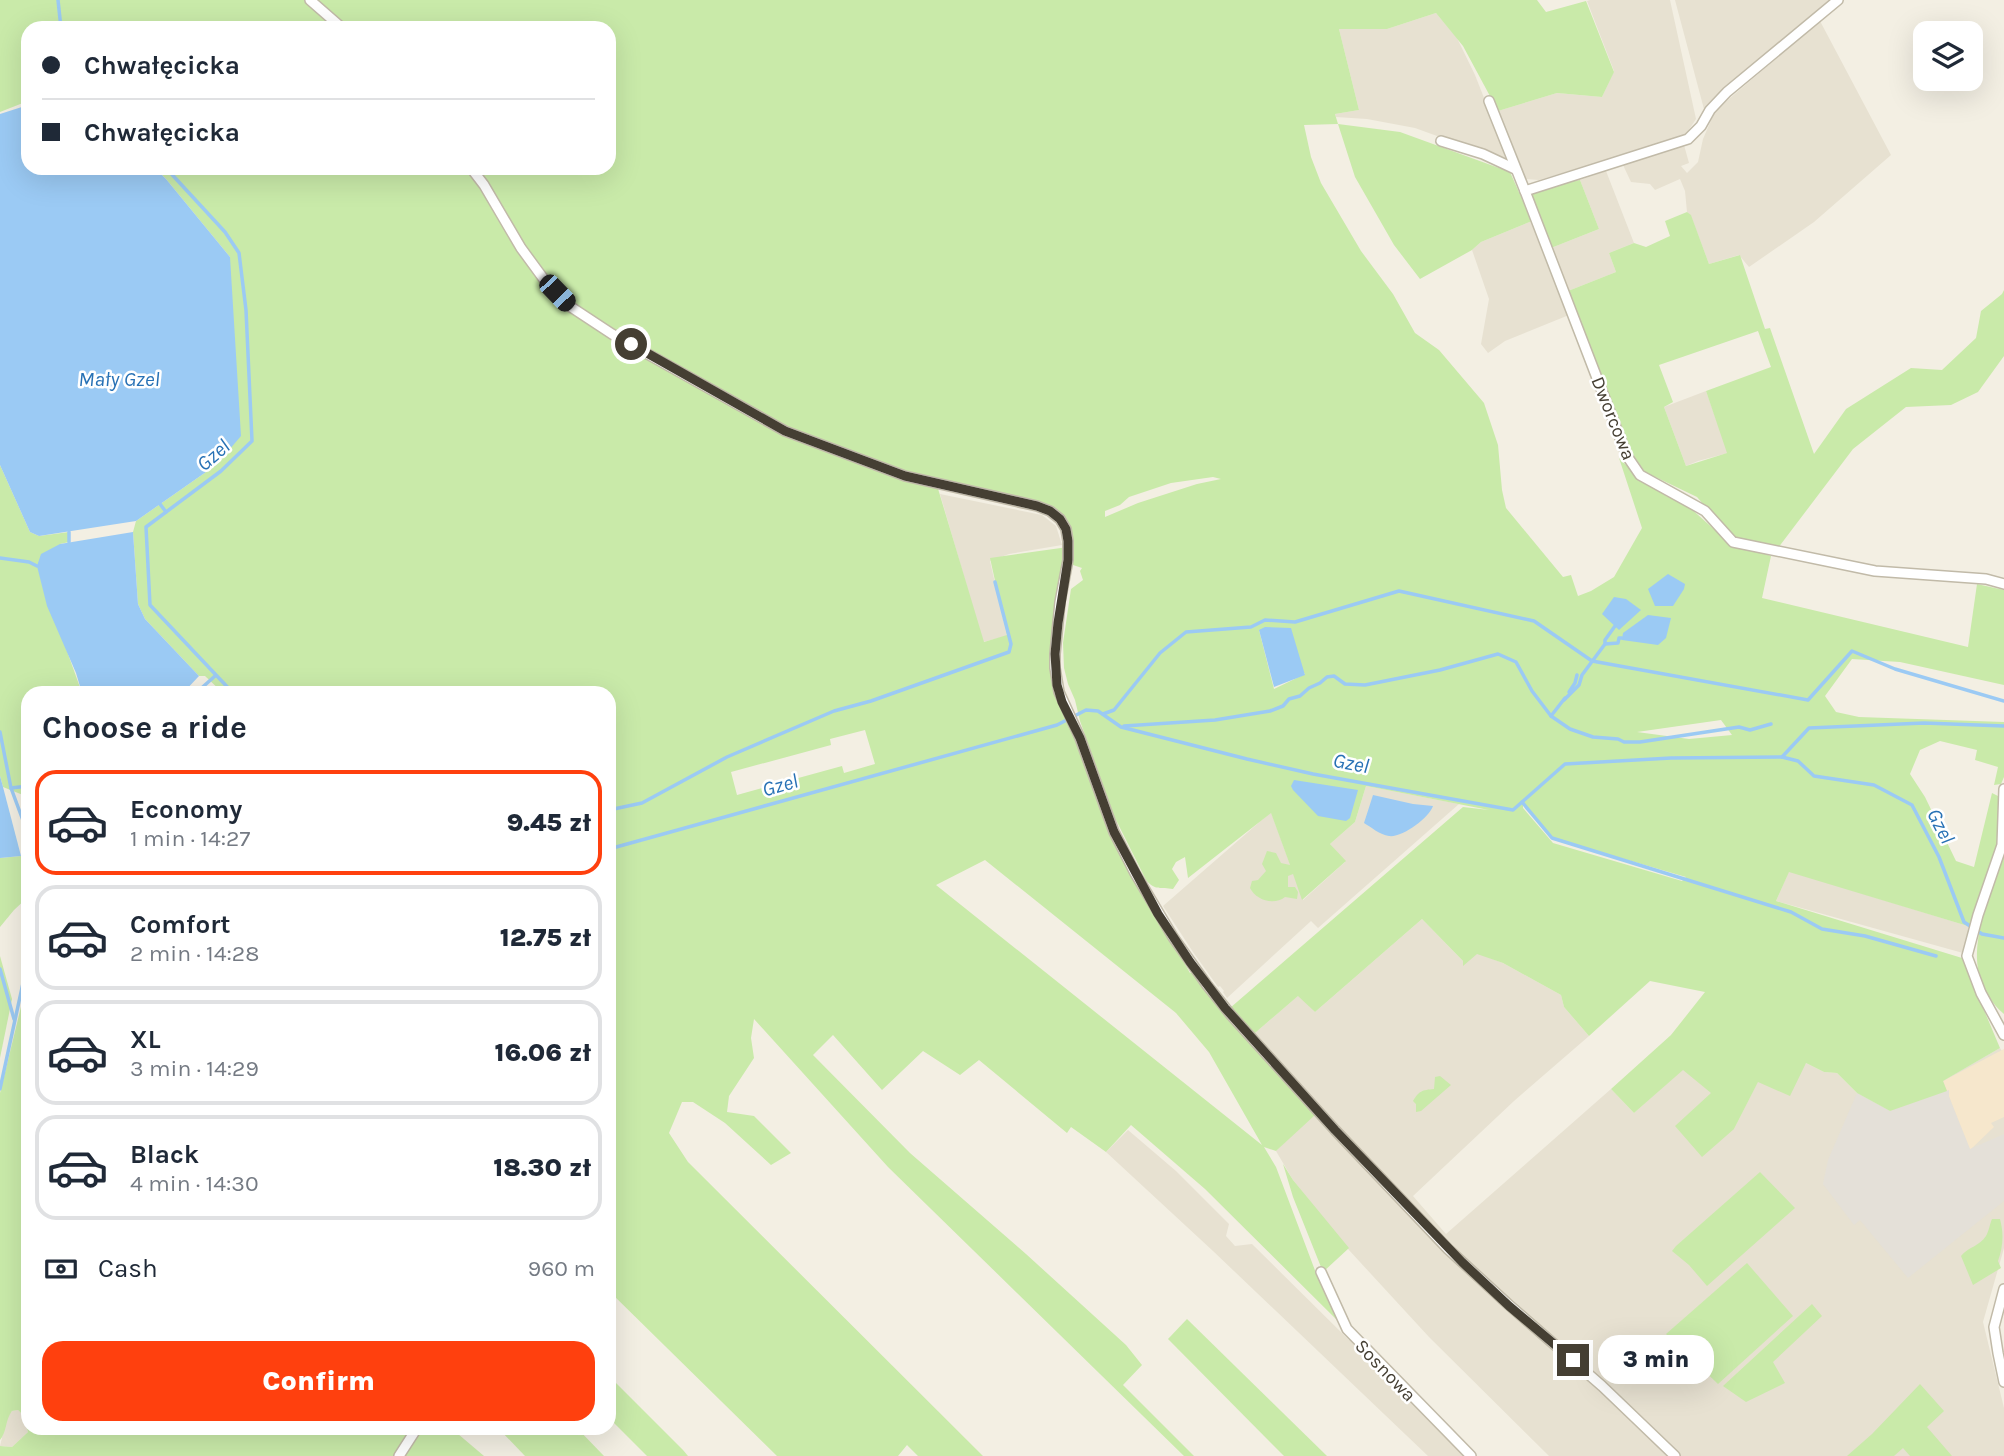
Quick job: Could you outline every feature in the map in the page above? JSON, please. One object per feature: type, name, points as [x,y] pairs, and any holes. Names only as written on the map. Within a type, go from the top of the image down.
[{"type":"street","points":[[310,0],[334,21]]},
{"type":"street","points":[[1525,191],[1688,139],[1701,127],[1710,110],[1727,92],[1838,0]]},
{"type":"street","name":"Dworcowa","points":[[1489,101],[1627,456],[1640,475],[1705,511],[1733,542],[1875,571],[1986,579],[2004,584]]},
{"type":"street","points":[[1441,141],[1483,154],[1515,169]]},
{"type":"street","points":[[476,175],[521,248],[543,278],[571,307],[612,334],[785,431],[905,476],[1037,506],[1055,515],[1063,524],[1068,541],[1068,560],[1058,623],[1055,668],[1057,685],[1087,756],[1109,820],[1124,852],[1173,937],[1225,1008],[1335,1130],[1448,1249],[1602,1386],[1675,1456]]},
{"type":"street","points":[[2004,789],[2002,845],[1967,956],[1981,993],[2004,1035]]},
{"type":"street","name":"Sosnowa","points":[[1321,1272],[1347,1329],[1471,1456]]},
{"type":"street","points":[[2004,1289],[1994,1327],[2004,1382]]},
{"type":"street","points":[[399,1456],[412,1435]]},
{"type":"shaded area","points":[[1670,0],[1696,119],[1686,134],[1652,146],[1539,180],[1526,179],[1498,111],[1557,93],[1602,97],[1614,71],[1587,1]]},
{"type":"shaded area","points":[[1675,0],[1831,0],[1831,1],[1705,113]]},
{"type":"shaded area","points":[[1436,13],[1457,38],[1475,75],[1506,161],[1415,128],[1367,119],[1336,117],[1335,114],[1359,110],[1339,29],[1387,29]]},
{"type":"shaded area","points":[[1820,21],[1891,155],[1814,222],[1749,267],[1739,255],[1709,264],[1691,216],[1687,212],[1685,191],[1680,179],[1655,190],[1650,184],[1631,182],[1623,165],[1684,145],[1689,163],[1681,166],[1687,173],[1698,162],[1703,139],[1715,111]]},
{"type":"shaded area","points":[[1606,171],[1634,243],[1609,253],[1616,272],[1568,291],[1551,248],[1599,229],[1580,180]]},
{"type":"shaded area","points":[[1532,221],[1569,315],[1505,341],[1488,353],[1481,344],[1489,299],[1472,250],[1481,242]]},
{"type":"shaded area","points":[[1706,391],[1728,453],[1686,466],[1664,407]]},
{"type":"shaded area","points":[[940,494],[1042,515],[1056,526],[1062,545],[1009,554],[990,561],[1007,636],[983,642]]},
{"type":"shaded area","points":[[1366,786],[1459,804],[1318,928],[1311,921],[1227,998],[1163,906],[1271,812],[1303,900],[1345,862],[1330,844],[1355,822]]},
{"type":"shaded area","points":[[1789,871],[1971,927],[1963,953],[1776,901]]},
{"type":"shaded area","points":[[1422,919],[1463,961],[1463,965],[1477,953],[1503,963],[1561,995],[1564,1007],[1589,1036],[1514,1101],[1413,1196],[1446,1234],[1611,1089],[1634,1113],[1683,1069],[1712,1093],[1734,1129],[1758,1081],[1806,1063],[1824,1072],[1837,1073],[1857,1093],[1890,1111],[2000,1048],[2004,1054],[2004,1248],[1983,1322],[2004,1408],[2004,1456],[1680,1456],[1638,1416],[1630,1421],[1668,1456],[1549,1456],[1429,1337],[1348,1249],[1293,1180],[1276,1151],[1314,1114],[1227,1006],[1255,1033],[1299,995],[1315,1012]]},
{"type":"shaded area","points":[[2004,1049],[2004,1117],[1991,1123],[1994,1127],[1970,1150],[1943,1081]]},
{"type":"shaded area","points":[[1949,1090],[1949,1097],[1970,1149],[2004,1134],[2004,1201],[1908,1278],[1860,1220],[1854,1225],[1823,1184],[1828,1160],[1857,1093],[1890,1111]]},
{"type":"shaded area","points":[[1128,1130],[1176,1171],[1229,1224],[1226,1236],[1235,1246],[1252,1244],[1349,1340],[1351,1338],[1468,1456],[1428,1456],[1106,1152]]},
{"type":"shaded area","points":[[18,1410],[21,1413],[21,1435],[25,1435],[12,1447],[0,1446],[7,1417],[12,1411]]},
{"type":"green space","points":[[0,0],[1537,0],[1546,12],[1586,1],[1614,72],[1602,97],[1557,93],[1498,111],[1463,46],[1436,13],[1387,29],[1339,29],[1359,110],[1335,114],[1338,124],[1304,125],[1311,157],[1321,183],[1361,251],[1393,294],[1415,333],[1439,350],[1484,403],[1498,445],[1506,508],[1563,577],[1571,575],[1578,596],[1614,577],[1642,528],[1619,458],[1637,476],[1666,496],[1688,506],[1735,548],[1771,556],[1762,598],[1968,647],[1977,584],[2004,590],[2004,685],[1900,662],[1852,659],[1825,696],[1836,712],[1859,717],[2004,722],[2004,777],[2001,784],[1994,785],[1998,767],[1975,760],[1977,750],[1940,741],[1920,750],[1910,774],[1925,797],[1956,861],[1974,867],[1992,793],[2000,797],[1999,842],[1971,927],[1789,872],[1776,901],[1962,958],[2000,1048],[1943,1081],[1947,1091],[1890,1111],[1857,1093],[1837,1073],[1824,1072],[1806,1063],[1790,1096],[1758,1082],[1734,1129],[1702,1157],[1675,1126],[1711,1093],[1683,1070],[1634,1113],[1611,1089],[1671,1035],[1705,992],[1650,981],[1589,1036],[1564,1007],[1561,995],[1503,963],[1477,954],[1463,966],[1463,961],[1422,919],[1315,1012],[1298,996],[1255,1033],[1230,1008],[1463,807],[1489,810],[1366,786],[1355,822],[1330,844],[1346,861],[1302,900],[1293,874],[1288,876],[1288,887],[1295,887],[1298,892],[1297,899],[1285,897],[1276,901],[1266,900],[1256,896],[1250,888],[1252,881],[1258,880],[1266,871],[1262,864],[1267,851],[1276,853],[1281,863],[1290,865],[1271,813],[1188,878],[1185,857],[1176,862],[1172,869],[1179,880],[1173,889],[1152,886],[1146,880],[1114,816],[1064,668],[1063,643],[1071,589],[1083,580],[1080,571],[1082,568],[1073,565],[1070,531],[1061,517],[936,482],[984,642],[1007,635],[990,558],[1068,547],[1055,627],[1051,636],[1054,680],[1082,748],[1090,781],[1106,825],[1190,973],[1193,971],[1208,992],[1315,1115],[1276,1151],[1264,1147],[1276,1167],[1316,1273],[1340,1323],[1205,1189],[1131,1125],[1106,1152],[1071,1127],[1067,1133],[979,1060],[960,1075],[923,1051],[882,1090],[833,1035],[813,1055],[910,1153],[1126,1345],[1142,1365],[1123,1385],[1194,1456],[1184,1456],[888,1167],[754,1019],[751,1038],[754,1058],[729,1096],[727,1112],[754,1116],[791,1153],[771,1165],[725,1123],[693,1102],[682,1102],[669,1133],[688,1162],[983,1456],[918,1456],[907,1445],[898,1456],[777,1456],[616,1298],[616,686],[216,686],[205,676],[199,676],[145,619],[138,604],[133,532],[136,521],[216,465],[230,257],[162,175],[616,175],[616,21],[21,21],[21,104],[0,112]],"holes":[[[1213,477],[1221,479],[1138,503],[1105,517],[1105,511],[1120,505],[1129,497],[1171,483]],[[1259,630],[1305,674],[1274,689]],[[1721,720],[1732,735],[1689,739],[1637,732]],[[865,730],[875,764],[844,773],[842,766],[737,795],[731,772],[831,745],[830,739]],[[1523,805],[1552,838],[1686,877],[1682,881],[1553,843]],[[985,860],[1176,1013],[1209,1052],[1262,1145],[936,885]]]},
{"type":"green space","points":[[1338,124],[1400,132],[1510,172],[1532,221],[1481,242],[1472,250],[1420,279],[1394,245],[1355,177]]},
{"type":"green space","points":[[1580,180],[1599,229],[1551,248],[1532,194],[1549,186]]},
{"type":"green space","points":[[1687,212],[1691,215],[1709,264],[1740,255],[1765,329],[1770,328],[1814,454],[1846,409],[1911,368],[1942,370],[1976,338],[1981,311],[2004,290],[2004,356],[1978,392],[1951,405],[1906,407],[1853,449],[1778,548],[1740,541],[1725,529],[1697,497],[1645,472],[1627,446],[1568,291],[1616,272],[1609,253],[1634,243],[1646,247],[1670,236],[1665,221]],"holes":[[[1758,331],[1771,367],[1706,391],[1727,453],[1686,466],[1664,407],[1673,402],[1659,365]]]},
{"type":"green space","points":[[0,465],[30,532],[39,536],[69,532],[69,542],[60,544],[63,640],[79,686],[21,686],[21,794],[3,787],[0,776]]},
{"type":"green space","points":[[2004,855],[2004,1014],[1989,996],[1980,977],[1977,958],[1983,917]]},
{"type":"green space","points":[[21,856],[21,904],[0,927],[0,858]]},
{"type":"green space","points":[[0,956],[12,999],[0,1058]]},
{"type":"green space","points":[[21,1007],[21,1413],[18,1410],[12,1411],[0,1440],[0,1093]]},
{"type":"green space","points":[[1440,1076],[1451,1085],[1421,1111],[1416,1112],[1416,1104],[1413,1101],[1415,1098],[1421,1092],[1434,1089],[1435,1077]]},
{"type":"green space","points":[[1283,1164],[1349,1248],[1323,1272],[1293,1197]]},
{"type":"green space","points":[[1760,1172],[1795,1208],[1707,1286],[1689,1265],[1672,1251]]},
{"type":"green space","points":[[1992,1219],[2000,1219],[2002,1240],[1998,1261],[2001,1268],[1973,1285],[1961,1256],[1983,1239]]},
{"type":"green space","points":[[1747,1263],[1793,1316],[1718,1384],[1666,1334]]},
{"type":"green space","points":[[1812,1304],[1822,1316],[1773,1362],[1785,1383],[1746,1402],[1723,1386]]},
{"type":"green space","points":[[1187,1319],[1327,1456],[1284,1456],[1168,1339]]},
{"type":"green space","points":[[616,1383],[688,1456],[647,1456],[616,1425]]},
{"type":"green space","points":[[1920,1384],[1944,1411],[1927,1427],[1952,1456],[1910,1456],[1903,1448],[1894,1456],[1847,1456],[1872,1434]]},
{"type":"green space","points":[[25,1435],[408,1435],[397,1456],[0,1456],[0,1446],[12,1447]]},
{"type":"green space","points":[[419,1435],[459,1435],[484,1456],[404,1456]]},
{"type":"green space","points":[[505,1435],[584,1435],[604,1456],[525,1456]]},
{"type":"water","name":"Mały Gzel","points":[[21,107],[21,175],[162,175],[230,257],[241,436],[216,465],[136,521],[39,536],[30,532],[0,465],[0,114]]},
{"type":"water","points":[[133,532],[138,604],[145,619],[199,676],[190,686],[80,686],[47,606],[37,566],[41,554],[60,544]]},
{"type":"water","points":[[1668,574],[1685,584],[1684,589],[1673,606],[1655,606],[1648,589]]},
{"type":"water","points":[[1614,597],[1626,599],[1641,610],[1619,630],[1602,614]]},
{"type":"water","points":[[1648,615],[1671,618],[1666,638],[1658,645],[1622,640],[1623,633]]},
{"type":"water","points":[[1265,627],[1291,628],[1305,675],[1274,687],[1259,630]]},
{"type":"water","points":[[0,776],[3,787],[21,856],[0,858]]},
{"type":"water","points":[[1294,780],[1358,790],[1350,818],[1346,821],[1318,816],[1293,790],[1291,786]]},
{"type":"water","points":[[1373,795],[1433,806],[1414,826],[1401,834],[1389,836],[1364,823]]},
{"type":"waterway","name":"Gzel","points":[[58,0],[60,21]]},
{"type":"waterway","name":"Gzel","points":[[172,175],[225,232],[239,253],[246,310],[252,441],[221,471],[146,527],[150,605],[226,686]]},
{"type":"waterway","points":[[160,504],[166,512]]},
{"type":"waterway","points":[[69,532],[69,542]]},
{"type":"waterway","points":[[0,558],[29,562],[37,566]]},
{"type":"waterway","points":[[616,809],[642,803],[727,757],[834,711],[871,701],[1009,652],[1011,644],[995,582]]},
{"type":"waterway","points":[[1103,714],[1114,710],[1160,653],[1186,632],[1251,627],[1265,620],[1295,622],[1399,591],[1534,621],[1592,661],[1808,700],[1852,651],[1895,669],[2004,701]]},
{"type":"waterway","points":[[1605,644],[1615,626]]},
{"type":"waterway","points":[[1564,700],[1579,685],[1582,675],[1605,644],[1618,643],[1619,638],[1622,638]]},
{"type":"waterway","points":[[1124,726],[1215,720],[1270,711],[1283,706],[1289,699],[1300,696],[1327,677],[1334,676],[1345,684],[1365,685],[1440,670],[1498,654],[1516,662],[1532,691],[1551,716],[1570,729],[1593,737],[1640,742],[1739,727],[1750,730],[1771,724]]},
{"type":"waterway","points":[[1569,692],[1577,675]]},
{"type":"waterway","points":[[204,686],[215,676]]},
{"type":"waterway","points":[[1551,716],[1565,698]]},
{"type":"waterway","name":"Gzel","points":[[616,847],[1057,725],[1086,710],[1098,711],[1121,727],[1247,759],[1313,774],[1513,810],[1565,764],[1671,758],[1782,757],[1798,761],[1814,776],[1874,785],[1912,805],[1939,857],[1964,922],[1982,934],[2004,938]]},
{"type":"waterway","points":[[1782,757],[1809,728],[1924,723],[2004,726]]},
{"type":"waterway","points":[[0,732],[11,788],[21,815]]},
{"type":"waterway","points":[[11,788],[21,787]]},
{"type":"waterway","points":[[1522,802],[1552,838],[1791,912],[1822,929],[1865,936],[1936,956]]},
{"type":"waterway","points":[[0,969],[14,1019]]},
{"type":"waterway","points":[[0,1089],[21,992]]},
{"type":"route","points":[[631,344],[785,431],[905,476],[1037,506],[1060,519],[1067,534],[1069,550],[1056,638],[1057,685],[1087,756],[1114,832],[1158,914],[1225,1008],[1335,1130],[1448,1249],[1509,1306],[1573,1360]]}]
